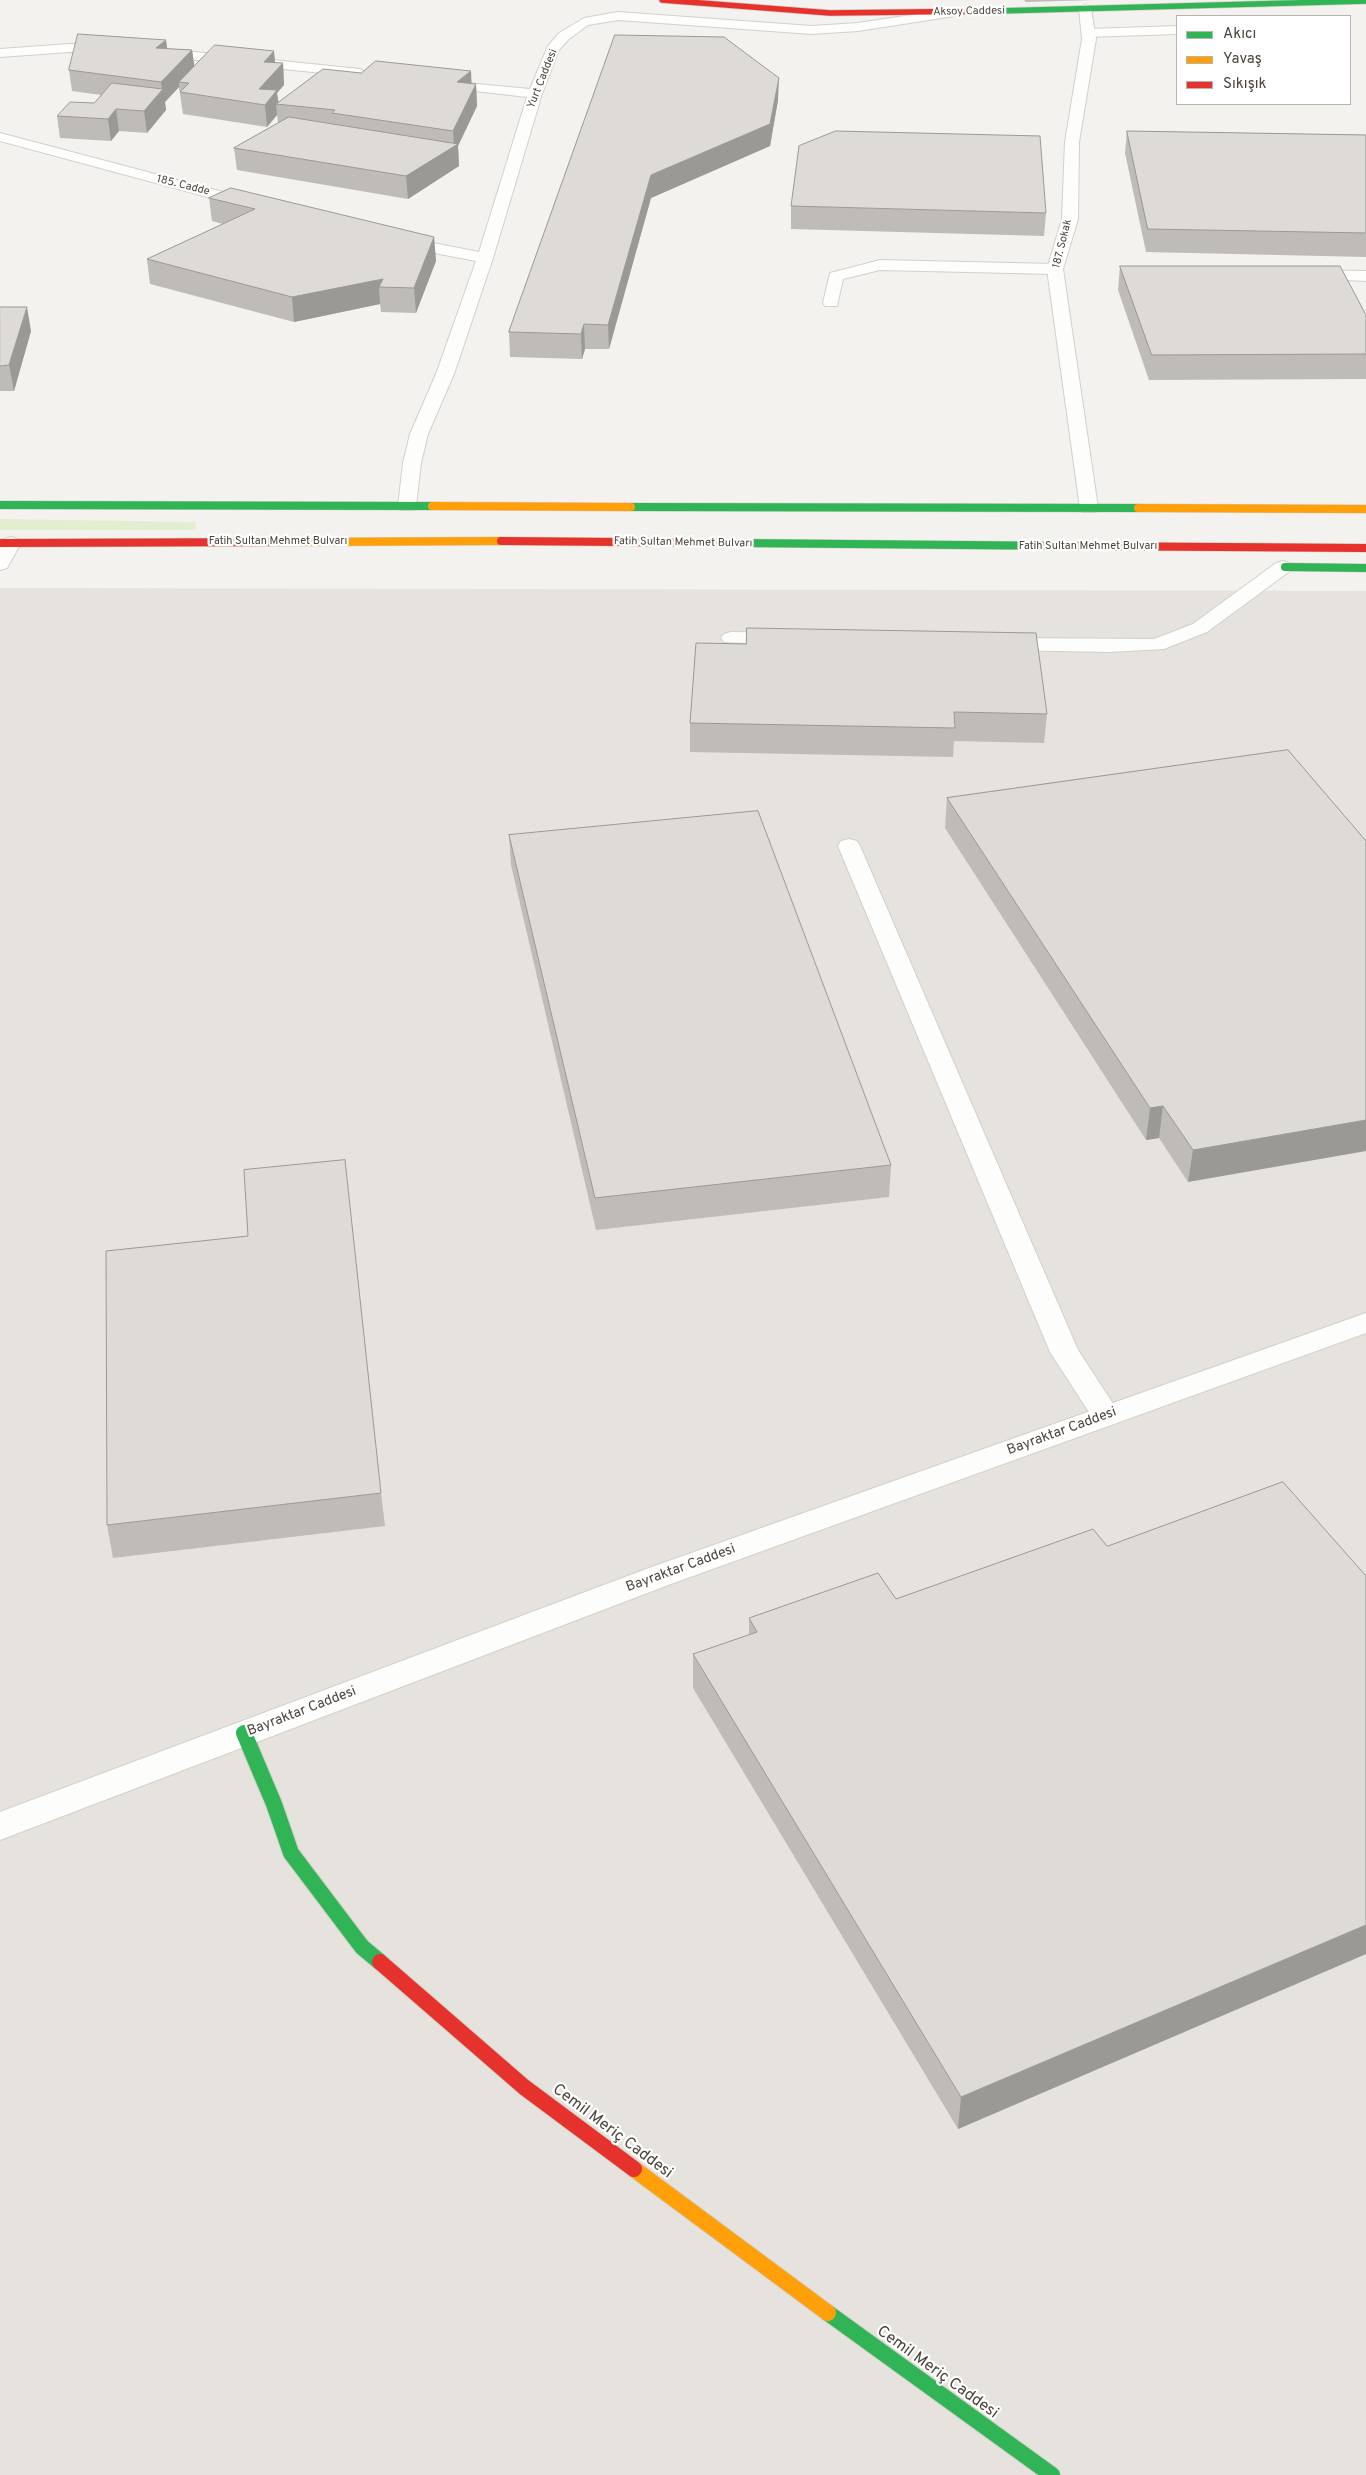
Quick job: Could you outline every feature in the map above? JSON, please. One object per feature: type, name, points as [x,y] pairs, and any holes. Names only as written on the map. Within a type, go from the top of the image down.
[{"type":"main road","name":"Aksoy Caddesi","points":[[662,0],[731,3],[858,14],[1366,1]]},
{"type":"main road","points":[[0,505],[1366,510]]},
{"type":"main road","name":"Fatih Sultan Mehmet Bulvarı","points":[[5,543],[487,541],[1366,548]]},
{"type":"main road","points":[[924,545],[1048,558]]},
{"type":"main road","points":[[1273,566],[1366,568]]},
{"type":"main road","name":"Cemil Meriç Caddesi","points":[[244,1734],[291,1853],[362,1947],[524,2087],[886,2356],[1052,2475]]},
{"type":"street","points":[[708,22],[731,3]]},
{"type":"street","name":"187. Sokak","points":[[1085,9],[1089,39],[1072,142],[1070,219],[1055,269],[1089,508]]},
{"type":"street","name":"Yurt Caddesi","points":[[406,506],[412,463],[419,434],[445,374],[485,258],[535,94],[553,49],[564,36],[584,22],[618,16],[812,30],[835,29],[957,12]]},
{"type":"street","points":[[1088,33],[1176,30]]},
{"type":"street","points":[[0,53],[69,48],[127,50]]},
{"type":"street","points":[[144,51],[374,75]]},
{"type":"street","points":[[431,82],[535,94]]},
{"type":"street","name":"185. Cadde","points":[[0,137],[270,208]]},
{"type":"street","points":[[385,238],[485,258]]},
{"type":"street","points":[[831,304],[836,276],[880,265],[1055,269]]},
{"type":"street","points":[[1288,275],[1366,276]]},
{"type":"street","points":[[0,564],[5,543]]},
{"type":"street","points":[[980,643],[1110,646],[1157,645],[1200,628],[1273,566]]},
{"type":"street","points":[[731,638],[801,640]]},
{"type":"street","points":[[849,846],[1064,1352],[1106,1416]]},
{"type":"street","name":"Bayraktar Caddesi","points":[[0,1826],[660,1576],[1366,1323]]},
{"type":"shaded area","points":[[0,588],[1366,591],[1366,2475],[0,2475]]},
{"type":"green space","points":[[0,519],[195,522],[196,530],[0,530]]},
{"type":"building","points":[[78,34],[166,40],[156,48],[192,50],[161,82],[69,70]]},
{"type":"building","points":[[615,35],[724,37],[779,78],[770,124],[651,175],[608,325],[584,324],[581,334],[509,332]]},
{"type":"building","points":[[215,45],[274,51],[264,62],[283,63],[259,89],[277,90],[265,105],[180,92],[189,83],[179,82]]},
{"type":"building","points":[[376,61],[471,71],[457,82],[476,84],[453,131],[332,113],[335,110],[276,104],[323,69],[361,73]]},
{"type":"building","points":[[112,83],[163,89],[144,111],[116,109],[108,119],[57,116],[70,102],[94,103]]},
{"type":"building","points":[[289,117],[458,144],[406,176],[234,148]]},
{"type":"building","points":[[836,131],[1040,136],[1046,213],[791,206],[799,146]]},
{"type":"building","points":[[1127,131],[1366,135],[1366,233],[1148,229]]},
{"type":"building","points":[[231,188],[434,237],[414,288],[379,287],[383,279],[292,297],[147,259],[255,209],[209,198]]},
{"type":"building","points":[[1120,266],[1340,266],[1366,315],[1366,354],[1152,355]]},
{"type":"building","points":[[0,307],[27,307],[9,365],[0,366]]},
{"type":"building","points":[[747,628],[1036,633],[1047,714],[954,712],[955,728],[690,723],[696,643],[746,644]]},
{"type":"building","points":[[1288,750],[1366,841],[1366,1120],[1193,1150],[1163,1106],[1150,1108],[947,798]]},
{"type":"building","points":[[758,811],[891,1165],[595,1198],[509,835]]},
{"type":"building","points":[[345,1160],[381,1493],[107,1525],[106,1251],[248,1236],[244,1170]]},
{"type":"building","points":[[1283,1482],[1366,1576],[1366,1925],[961,2097],[693,1654],[757,1632],[749,1618],[878,1573],[896,1599],[1093,1529],[1107,1546]]},
{"type":"traffic: fast","points":[[997,11],[1366,1]]},
{"type":"traffic: fast","points":[[0,505],[432,506]]},
{"type":"traffic: fast","points":[[631,507],[1138,508]]},
{"type":"traffic: fast","points":[[738,543],[1072,546]]},
{"type":"traffic: fast","points":[[1285,567],[1366,568]]},
{"type":"traffic: fast","points":[[244,1733],[274,1804],[291,1853],[362,1947],[380,1962]]},
{"type":"traffic: fast","points":[[828,2313],[1052,2475]]},
{"type":"traffic: slow","points":[[432,506],[631,507]]},
{"type":"traffic: slow","points":[[1138,508],[1366,509]]},
{"type":"traffic: slow","points":[[301,542],[501,541]]},
{"type":"traffic: slow","points":[[634,2169],[828,2313]]},
{"type":"traffic: jam","points":[[662,0],[830,13],[997,11]]},
{"type":"traffic: jam","points":[[501,541],[738,543]]},
{"type":"traffic: jam","points":[[0,543],[301,542]]},
{"type":"traffic: jam","points":[[1072,546],[1366,548]]},
{"type":"traffic: jam","points":[[380,1962],[524,2087],[634,2169]]}]
